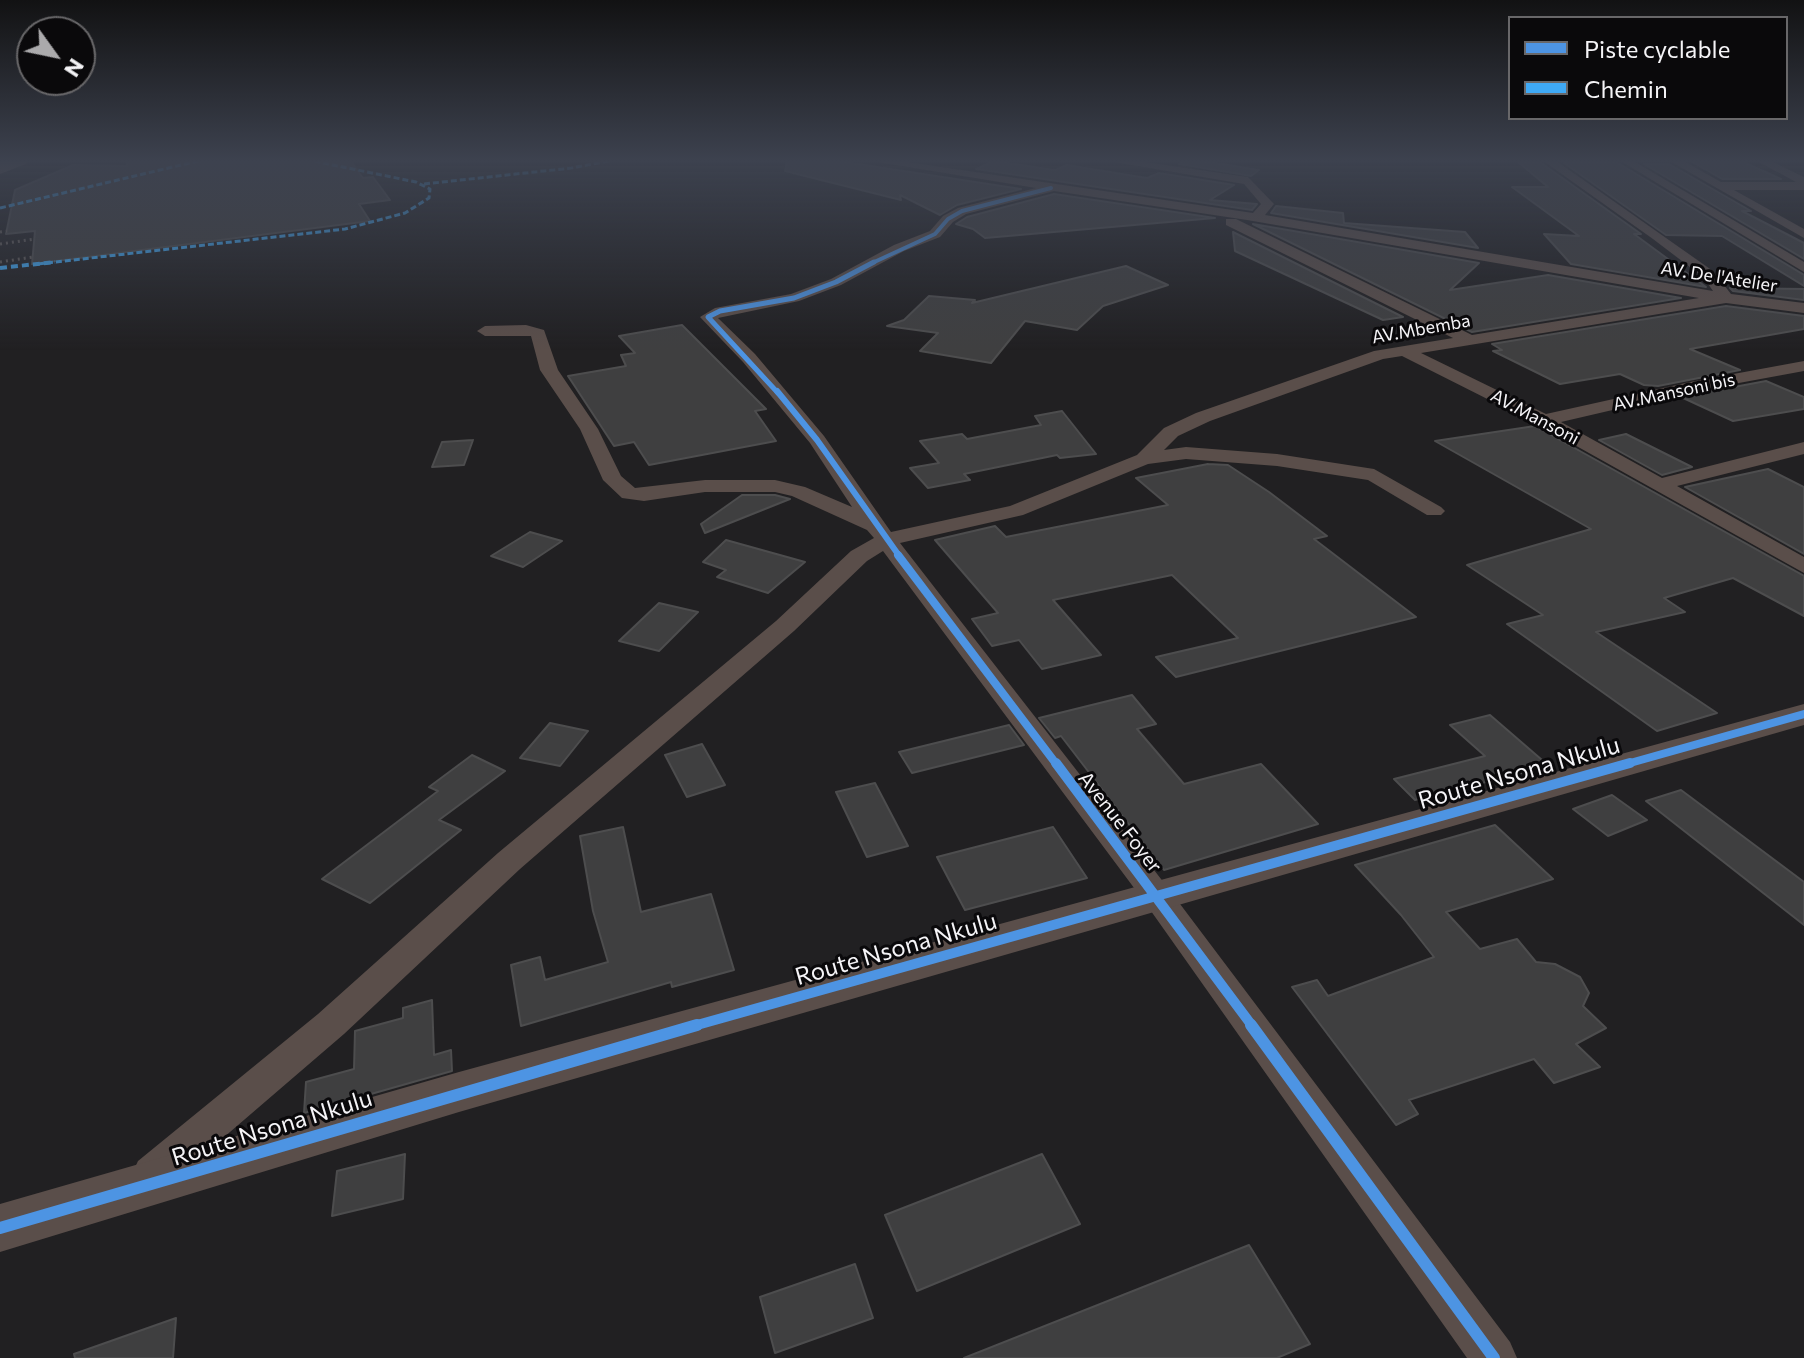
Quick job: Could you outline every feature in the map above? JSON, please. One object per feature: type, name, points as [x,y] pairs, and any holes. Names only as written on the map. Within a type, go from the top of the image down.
[{"type":"street","name":"Avenue Foyer","points":[[946,223],[942,230],[927,239],[899,248],[846,277],[805,294],[783,301],[720,311],[708,317],[749,358],[817,440],[993,684],[1157,896],[1494,1358]]},
{"type":"street","points":[[1235,223],[1472,341]]},
{"type":"street","name":"AV. De l'Atelier","points":[[1288,223],[1726,298],[1804,308]]},
{"type":"street","points":[[1640,223],[1708,274],[1726,298]]},
{"type":"street","points":[[1729,223],[1804,268]]},
{"type":"street","points":[[1785,223],[1804,234]]},
{"type":"street","points":[[1776,252],[1804,252]]},
{"type":"street","name":"AV.Mbemba","points":[[1144,459],[1171,432],[1203,417],[1380,355],[1408,353],[1726,298]]},
{"type":"street","points":[[485,331],[526,330],[538,333],[549,370],[589,429],[613,480],[629,494],[717,485],[775,486],[798,491],[882,532],[1016,511],[1144,459],[1186,453],[1224,454],[1374,475],[1434,511]]},
{"type":"street","name":"AV.Mansoni","points":[[1408,353],[1544,420],[1804,566]]},
{"type":"street","name":"AV.Mansoni bis","points":[[1544,420],[1690,387],[1804,366]]},
{"type":"street","points":[[1659,485],[1804,448]]},
{"type":"street","points":[[130,1192],[331,1024],[509,861],[785,626],[882,532]]},
{"type":"street","name":"Route Nsona Nkulu","points":[[0,1228],[130,1192],[459,1092],[1804,714]]},
{"type":"building","points":[[8,223],[351,223],[32,264],[35,231],[6,234]]},
{"type":"building","points":[[1153,223],[985,238],[973,229],[956,224]]},
{"type":"building","points":[[1332,223],[1465,232],[1478,248]]},
{"type":"building","points":[[1562,223],[1626,223],[1641,234],[1634,234],[1706,287],[1571,264],[1544,234],[1579,236]]},
{"type":"building","points":[[1650,223],[1718,223],[1804,275],[1804,286],[1722,236],[1666,235]]},
{"type":"building","points":[[1744,223],[1766,223],[1804,243],[1804,259]]},
{"type":"building","points":[[1253,224],[1479,263],[1450,290],[1548,275],[1681,298],[1472,332]]},
{"type":"building","points":[[1233,232],[1403,317],[1383,320],[1235,251]]},
{"type":"building","points":[[1126,266],[1168,285],[1103,306],[1077,330],[1025,321],[991,363],[920,351],[938,333],[887,326],[904,320],[929,296],[975,300],[972,303]]},
{"type":"building","points":[[1730,288],[1804,289],[1804,300],[1733,291]]},
{"type":"building","points":[[1726,306],[1804,316],[1804,329],[1690,349],[1740,370],[1658,386],[1644,385],[1620,374],[1560,384],[1493,351],[1502,350],[1492,344]]},
{"type":"building","points":[[682,325],[766,409],[755,411],[776,441],[649,465],[634,442],[614,446],[568,376],[626,366],[621,355],[635,353],[619,336]]},
{"type":"building","points":[[1766,381],[1804,397],[1804,409],[1733,421],[1681,397]]},
{"type":"building","points":[[1062,411],[1096,454],[1060,458],[1057,455],[964,474],[970,480],[928,488],[910,468],[939,463],[920,441],[962,434],[967,439],[1041,425],[1035,416]]},
{"type":"building","points":[[1535,426],[1804,576],[1804,616],[1733,578],[1664,598],[1685,612],[1596,632],[1717,713],[1657,731],[1507,624],[1543,615],[1467,565],[1591,529],[1435,441]]},
{"type":"building","points":[[1626,434],[1692,467],[1662,475],[1599,440]]},
{"type":"building","points":[[473,440],[464,465],[432,467],[442,442]]},
{"type":"building","points":[[1208,464],[1228,465],[1269,492],[1327,536],[1314,539],[1416,617],[1176,677],[1156,657],[1238,638],[1172,575],[1053,600],[1101,655],[1042,669],[1019,640],[992,646],[972,619],[998,613],[935,540],[995,526],[1006,537],[1168,505],[1136,478]]},
{"type":"building","points":[[1768,469],[1804,487],[1804,554],[1685,487]]},
{"type":"building","points":[[742,495],[775,495],[790,499],[705,533],[701,524]]},
{"type":"building","points":[[530,532],[562,541],[523,567],[491,556]]},
{"type":"building","points":[[726,540],[805,562],[768,593],[717,577],[726,570],[703,562]]},
{"type":"building","points":[[659,603],[698,612],[659,651],[619,641]]},
{"type":"building","points":[[1132,695],[1156,724],[1137,729],[1184,784],[1261,764],[1318,824],[1164,870],[1061,736],[1055,738],[1039,718]]},
{"type":"building","points":[[1490,715],[1549,766],[1415,800],[1394,779],[1485,756],[1450,725]]},
{"type":"building","points":[[550,723],[588,731],[560,766],[520,758]]},
{"type":"building","points":[[1009,725],[1024,745],[912,773],[899,752]]},
{"type":"building","points":[[702,744],[725,785],[687,797],[665,755]]},
{"type":"building","points":[[472,755],[505,771],[439,820],[461,830],[370,903],[322,879],[438,791],[429,787]]},
{"type":"building","points":[[875,783],[908,846],[867,857],[836,792]]},
{"type":"building","points":[[1681,790],[1804,882],[1804,925],[1646,801]]},
{"type":"building","points":[[1612,795],[1647,820],[1608,836],[1573,809]]},
{"type":"building","points":[[1495,825],[1553,879],[1446,912],[1480,949],[1517,939],[1536,962],[1555,964],[1580,977],[1589,993],[1583,1006],[1606,1028],[1576,1044],[1600,1067],[1554,1083],[1534,1059],[1409,1100],[1418,1114],[1396,1125],[1292,987],[1317,980],[1328,996],[1434,957],[1355,865]]},
{"type":"building","points":[[623,827],[641,912],[711,894],[734,970],[672,987],[671,982],[521,1026],[511,965],[540,957],[545,980],[608,962],[593,911],[580,836]]},
{"type":"building","points":[[1053,827],[1087,878],[965,910],[937,857]]},
{"type":"building","points":[[432,1000],[434,1055],[451,1050],[452,1071],[304,1113],[306,1082],[354,1069],[355,1031],[403,1018],[403,1008]]},
{"type":"building","points":[[405,1154],[403,1199],[332,1216],[337,1171]]},
{"type":"building","points":[[1042,1154],[1080,1224],[917,1291],[885,1215]]},
{"type":"building","points":[[1249,1245],[1310,1344],[1277,1358],[964,1358]]},
{"type":"building","points":[[855,1264],[873,1318],[775,1353],[760,1297]]},
{"type":"building","points":[[176,1318],[173,1358],[75,1358],[74,1354]]},
{"type":"railway","points":[[0,232],[7,231]]},
{"type":"railway","points":[[0,244],[35,239]]},
{"type":"railway","points":[[0,262],[33,257]]},
{"type":"marked path","points":[[0,268],[345,229],[366,223]]},
{"type":"cycle path","points":[[944,223],[935,234],[899,248],[836,282],[794,298],[720,311],[708,317],[749,358],[817,440],[875,525],[1157,896],[1494,1358]]},
{"type":"cycle path","points":[[0,1228],[459,1092],[1804,714]]}]
